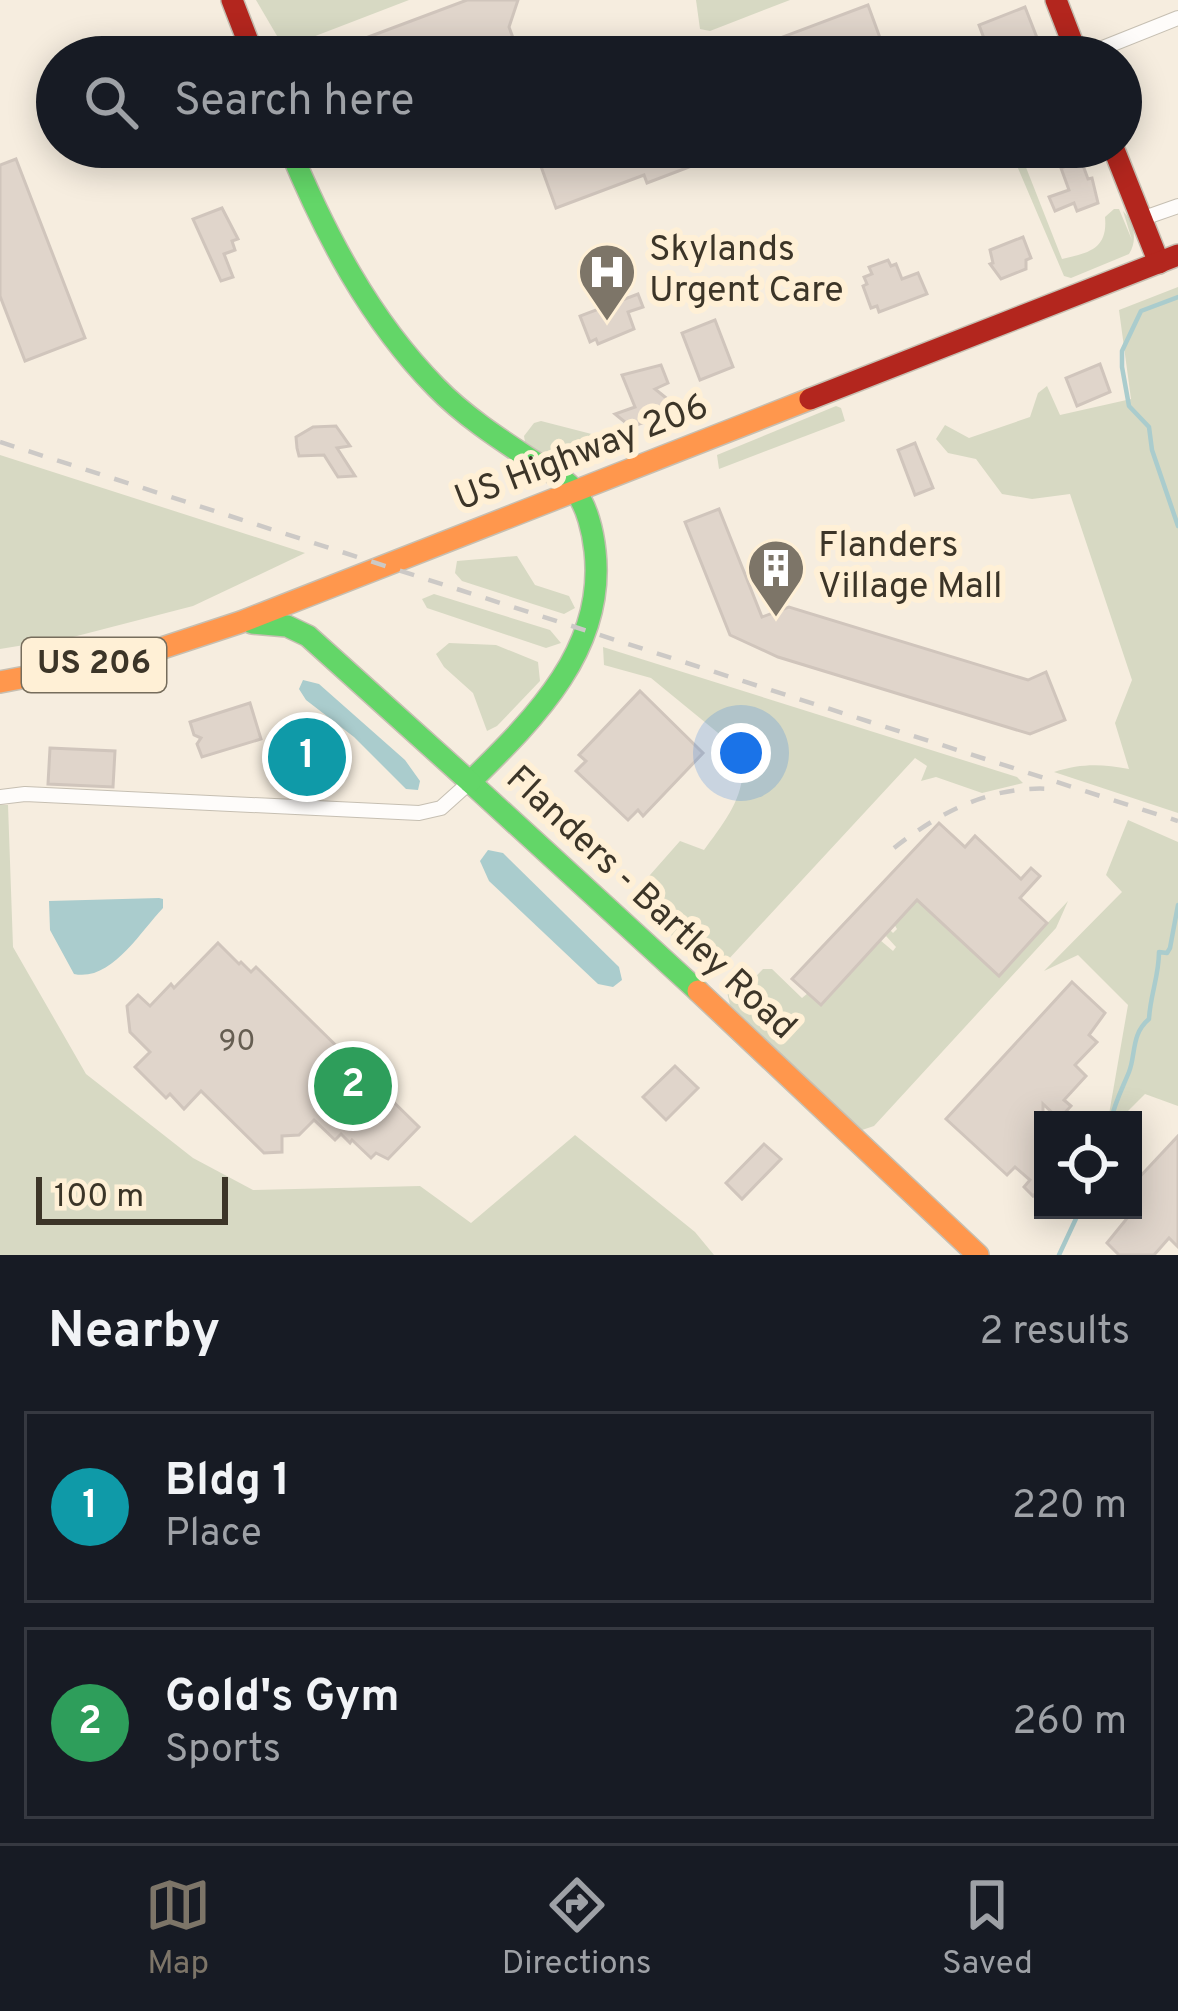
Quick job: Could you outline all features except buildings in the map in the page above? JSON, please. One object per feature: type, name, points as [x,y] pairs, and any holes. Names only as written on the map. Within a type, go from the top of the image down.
[{"type":"main road","points":[[232,0],[246,36]]},
{"type":"main road","points":[[1056,0],[1071,36]]},
{"type":"main road","points":[[298,168],[356,283],[407,354],[464,412],[576,492]]},
{"type":"main road","points":[[1121,168],[1141,219],[1168,259]]},
{"type":"main road","name":"US Highway 206","points":[[0,682],[140,655],[242,622],[1168,259]]},
{"type":"main road","name":"Flanders - Bartley Road","points":[[576,492],[598,562],[597,601],[590,625],[551,694],[470,782],[978,1255]]},
{"type":"main road","points":[[242,622],[301,632],[470,782]]},
{"type":"street","points":[[1132,36],[1178,18]]},
{"type":"street","points":[[1141,219],[1178,206]]},
{"type":"street","points":[[0,796],[413,813],[441,808],[470,782]]},
{"type":"green space","points":[[256,0],[409,0],[315,36],[277,36]]},
{"type":"green space","points":[[696,0],[790,0],[710,31],[700,29]]},
{"type":"green space","points":[[1018,168],[1026,168],[1062,259],[1095,248],[1103,236],[1105,217],[1114,209],[1119,209],[1132,240],[1123,211],[1132,226],[1134,237],[1129,254],[1071,278],[1064,276]]},
{"type":"green space","points":[[1178,287],[1178,813],[1054,772],[1092,765],[1129,769],[1115,723],[1132,680],[1070,494],[1032,499],[1002,494],[976,459],[948,453],[936,439],[945,425],[969,438],[1030,417],[1038,393],[1047,386],[1060,415],[1131,399],[1119,310]]},
{"type":"green space","points":[[836,406],[845,421],[719,469],[717,455]]},
{"type":"green space","points":[[541,421],[611,439],[615,445],[565,469],[525,442],[524,436]]},
{"type":"green space","points":[[0,455],[305,553],[193,606],[73,637],[0,649]]},
{"type":"green space","points":[[517,556],[535,585],[569,596],[575,608],[564,614],[462,581],[455,573],[457,561]]},
{"type":"green space","points":[[434,594],[550,630],[561,643],[546,648],[427,608],[422,599]]},
{"type":"green space","points":[[449,643],[496,645],[538,662],[540,681],[487,731],[473,693],[436,654]]},
{"type":"green space","points":[[603,647],[1017,777],[1023,783],[982,793],[936,777],[921,781],[927,766],[915,758],[726,962],[708,966],[693,961],[635,892],[680,841],[704,850],[736,801],[740,760],[734,746],[651,678],[604,665]]},
{"type":"green space","points":[[0,805],[8,805],[13,947],[86,1074],[193,1158],[253,1190],[420,1186],[471,1223],[575,1135],[695,1232],[714,1255],[0,1255]]},
{"type":"green space","points":[[1128,820],[1178,842],[1178,1106],[1145,1094],[1128,1111],[1110,1111],[1128,1005],[1078,955],[1044,971],[1122,892],[1106,875]]},
{"type":"green space","points":[[919,897],[999,975],[1068,901],[1056,928],[874,1126],[862,1130],[730,1005],[727,992],[731,986],[740,993],[763,969],[772,969],[802,998],[808,993],[821,1005],[880,940],[893,951],[896,947],[886,936],[889,929],[893,933],[897,929],[894,924]]},
{"type":"water","points":[[303,680],[319,684],[405,760],[420,781],[418,790],[406,789],[354,737],[306,700],[299,689]]},
{"type":"water","points":[[488,850],[503,853],[619,967],[622,980],[613,987],[598,984],[489,881],[480,861]]},
{"type":"water","points":[[159,898],[163,908],[124,953],[100,970],[74,974],[50,930],[49,901]]},
{"type":"waterway","points":[[1178,297],[1141,311],[1122,351],[1129,406],[1149,427],[1178,526]]},
{"type":"waterway","points":[[1114,1111],[1137,1038],[1149,1019],[1159,952],[1167,953],[1170,948],[1178,905]]},
{"type":"waterway","points":[[1059,1255],[1076,1219]]},
{"type":"railway","points":[[0,442],[1178,821]]},
{"type":"railway","points":[[894,848],[930,823],[987,796],[1052,789]]},
{"type":"traffic: fast","points":[[298,168],[351,274],[412,361],[469,417],[570,486],[589,520],[595,586],[577,650],[541,707],[470,782],[698,991]]},
{"type":"traffic: fast","points":[[252,623],[287,626],[308,636],[470,782]]},
{"type":"traffic: slow","points":[[0,682],[141,655],[241,622],[810,399]]},
{"type":"traffic: slow","points":[[698,991],[978,1255]]},
{"type":"traffic: jam","points":[[232,0],[246,36]]},
{"type":"traffic: jam","points":[[1056,0],[1070,36]]},
{"type":"traffic: jam","points":[[1121,168],[1159,263]]},
{"type":"traffic: jam","points":[[810,399],[1178,255]]},
{"type":"place","name":"Skylands Urgent Care","points":[[607,323]]},
{"type":"place","name":"Flanders Village Mall","points":[[776,619]]},
{"type":"place","name":"Bldg 1","points":[[307,757]]},
{"type":"place","name":"Gold's Gym","points":[[353,1086]]}]
